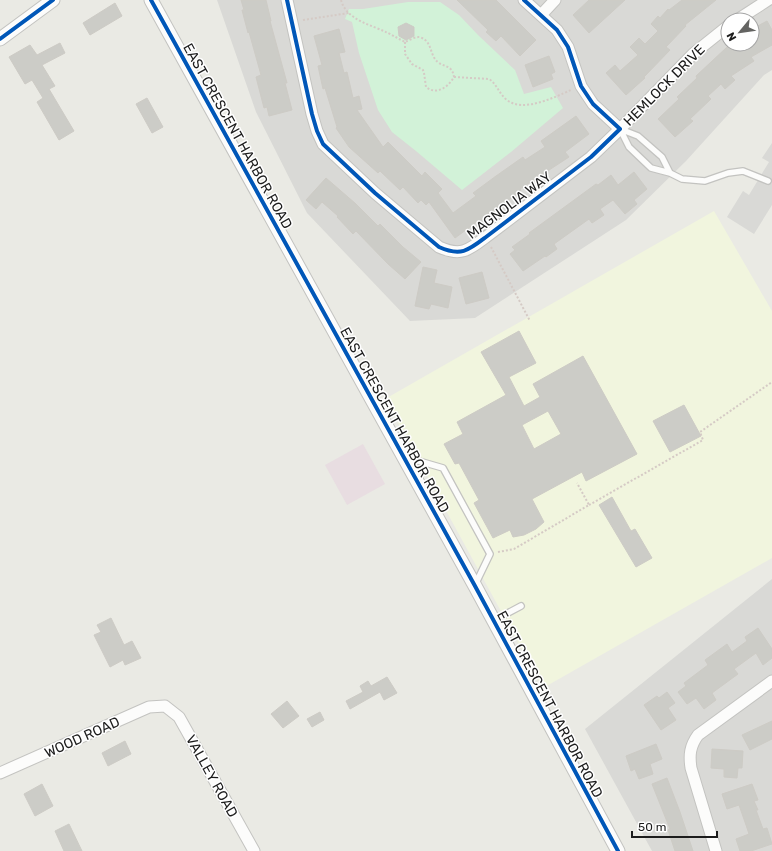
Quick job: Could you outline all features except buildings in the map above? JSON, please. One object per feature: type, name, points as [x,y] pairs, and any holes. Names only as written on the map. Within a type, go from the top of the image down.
[{"type":"street","points":[[0,39],[53,0]]},
{"type":"street","name":"EAST CRESCENT HARBOR ROAD","points":[[151,0],[403,456],[618,851]]},
{"type":"street","name":"MAGNOLIA WAY","points":[[287,0],[315,125],[323,144],[375,193],[439,248],[449,252],[462,252],[472,248],[591,157],[620,129]]},
{"type":"street","points":[[524,0],[557,30],[568,47],[581,86],[593,104],[620,129]]},
{"type":"street","points":[[541,15],[555,0]]},
{"type":"street","points":[[749,12],[768,0]]},
{"type":"street","name":"HEMLOCK DRIVE","points":[[620,129],[693,54],[720,32]]},
{"type":"street","points":[[716,851],[691,768],[689,755],[698,735],[772,681]]},
{"type":"street","name":"WOOD ROAD","points":[[0,773],[149,707],[165,706]]},
{"type":"street","name":"VALLEY ROAD","points":[[165,706],[179,717],[254,851]]},
{"type":"lane","points":[[620,129],[629,147],[651,168],[670,173],[682,179],[705,181],[728,173],[744,171],[768,182]]},
{"type":"lane","points":[[620,129],[638,136],[662,157],[670,173]]},
{"type":"lane","points":[[403,456],[442,468],[490,554],[474,586]]},
{"type":"lane","points":[[493,621],[521,606]]},
{"type":"path","points":[[341,0],[343,7],[365,24],[387,32],[404,42]]},
{"type":"path","points":[[291,22],[349,13]]},
{"type":"path","points":[[416,37],[421,37],[430,44],[436,60],[449,66],[454,73],[454,77],[450,84],[445,88],[429,90],[425,84],[422,70],[412,64],[405,54],[404,42],[416,37]]},
{"type":"path","points":[[454,77],[489,79],[493,82],[505,99],[515,104],[542,102],[581,86]]},
{"type":"path","points":[[486,237],[530,321]]},
{"type":"path","points":[[490,554],[514,549],[704,440],[700,432],[772,382]]},
{"type":"path","points":[[577,483],[589,505]]},
{"type":"shaded area","points":[[217,0],[772,0],[772,70],[764,75],[686,161],[626,220],[475,318],[410,321],[307,213],[256,112]]},
{"type":"shaded area","points":[[408,2],[440,2],[459,15],[515,70],[524,94],[551,87],[563,108],[511,152],[462,190],[392,132],[378,110],[359,53],[352,22],[345,19],[349,9],[363,9]]},
{"type":"shaded area","points":[[772,143],[772,205],[754,234],[727,217],[743,191],[749,195],[769,162],[762,158]]},
{"type":"shaded area","points":[[714,211],[772,311],[772,558],[543,688],[385,399]]},
{"type":"shaded area","points":[[363,444],[385,484],[347,505],[325,465]]},
{"type":"shaded area","points":[[772,579],[772,851],[652,851],[585,729]]},
{"type":"cycle path","points":[[0,39],[53,0]]},
{"type":"cycle path","points":[[151,0],[475,586],[618,851]]},
{"type":"cycle path","points":[[287,0],[312,114],[323,144],[375,193],[439,247],[459,252],[469,249],[480,242],[591,157],[620,129],[593,104],[581,86],[568,47],[557,30],[524,0]]}]
